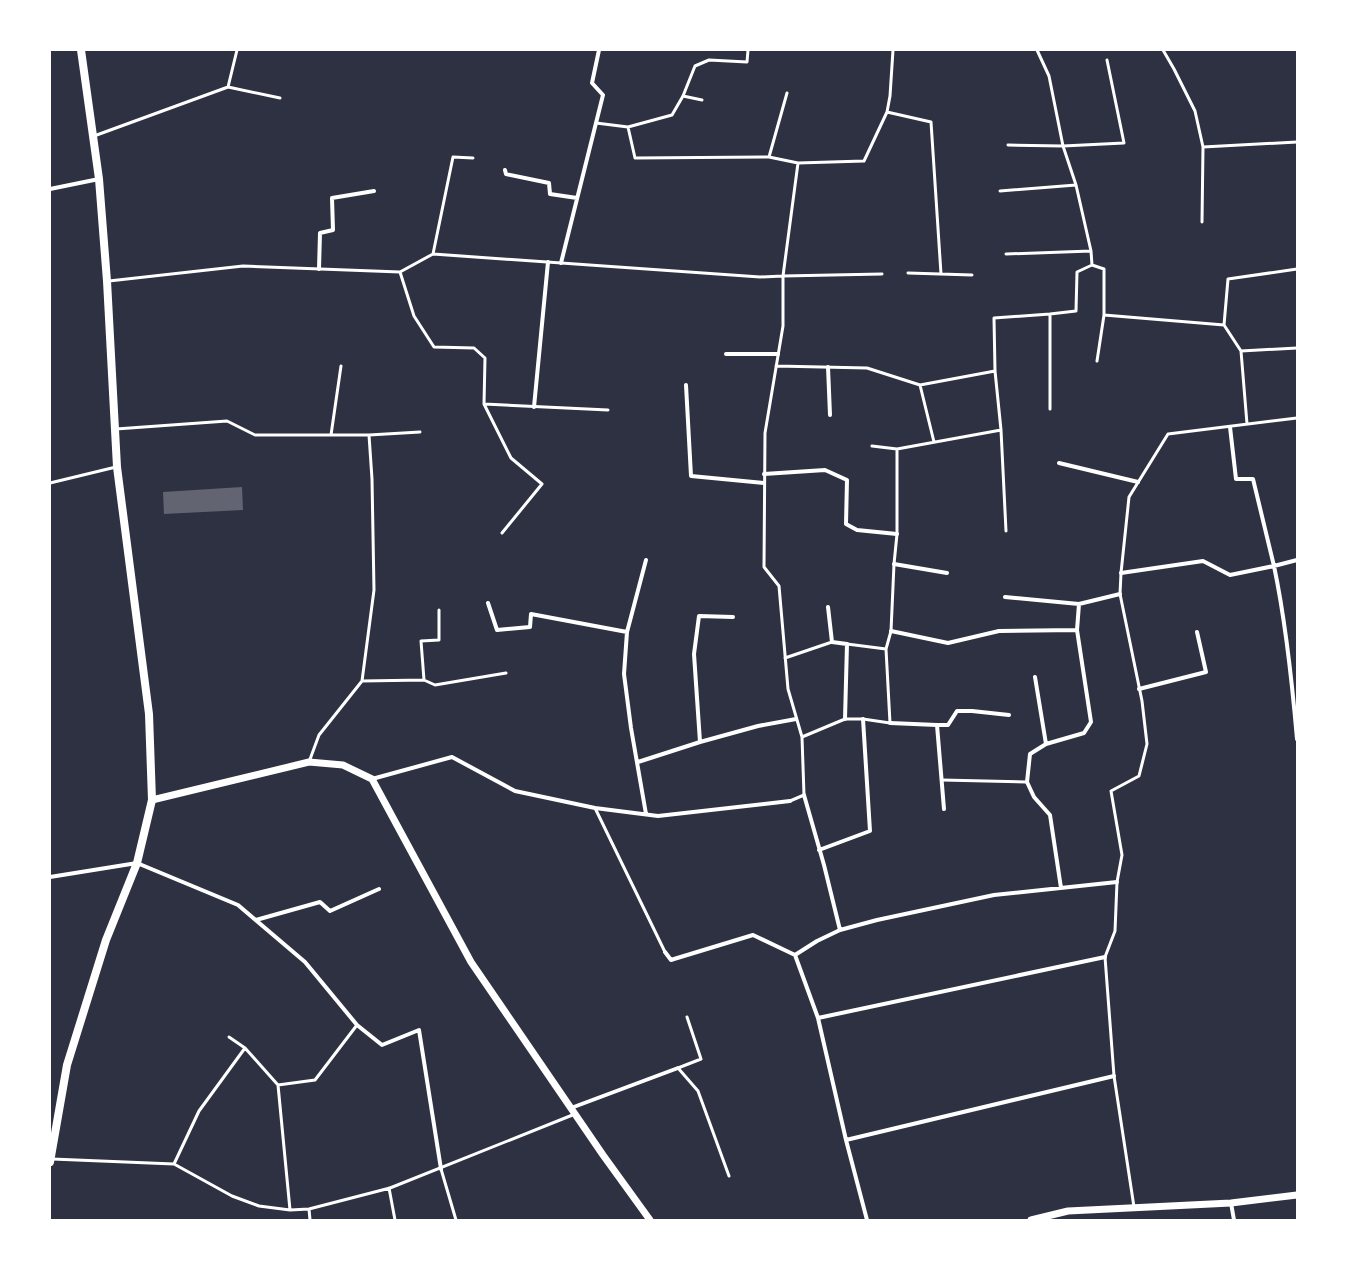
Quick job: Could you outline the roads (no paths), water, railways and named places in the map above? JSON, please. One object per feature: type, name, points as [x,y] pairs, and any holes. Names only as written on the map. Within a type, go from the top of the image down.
[{"type":"main road","points":[[50,1160],[67,1064],[106,940],[137,863],[152,800],[149,714],[117,467],[107,281],[99,179],[81,50]]},
{"type":"street","points":[[561,263],[603,95],[592,82],[599,50]]},
{"type":"street","points":[[505,170],[506,174],[549,183],[550,194],[577,198]]},
{"type":"street","points":[[50,189],[99,179]]},
{"type":"street","points":[[319,268],[320,233],[332,230],[332,198],[374,191]]},
{"type":"street","points":[[534,407],[548,262]]},
{"type":"street","points":[[726,354],[778,354]]},
{"type":"street","points":[[828,367],[830,415]]},
{"type":"street","points":[[686,385],[691,476],[764,483]]},
{"type":"street","points":[[1230,427],[1236,479],[1253,479],[1281,597],[1293,688],[1297,739]]},
{"type":"street","points":[[1059,463],[1138,482]]},
{"type":"street","points":[[764,474],[825,470],[832,473],[846,480],[846,524],[857,530],[897,534]]},
{"type":"street","points":[[646,560],[628,632],[624,674],[631,728],[646,814]]},
{"type":"street","points":[[1121,573],[1203,561],[1230,575],[1297,560]]},
{"type":"street","points":[[894,564],[947,573]]},
{"type":"street","points":[[1005,597],[1079,604],[1120,594]]},
{"type":"street","points":[[488,603],[496,630],[530,627],[531,614],[628,632]]},
{"type":"street","points":[[1061,888],[1050,815],[1034,797],[1027,782],[1030,754],[1046,744],[1084,733],[1091,722],[1077,630],[1079,604]]},
{"type":"street","points":[[828,606],[832,642],[847,644],[845,719]]},
{"type":"street","points":[[700,742],[694,654],[699,616],[733,617]]},
{"type":"street","points":[[891,631],[948,643],[999,631],[1077,630]]},
{"type":"street","points":[[1139,689],[1206,672],[1197,632]]},
{"type":"street","points":[[1034,678],[1046,744]]},
{"type":"street","points":[[890,723],[948,725],[957,711],[1009,715]]},
{"type":"street","points":[[638,762],[700,742],[758,726],[796,719]]},
{"type":"street","points":[[819,850],[870,831],[863,719]]},
{"type":"street","points":[[936,725],[944,810]]},
{"type":"street","points":[[372,779],[452,757],[515,791],[595,808],[658,816],[790,801]]},
{"type":"street","points":[[152,800],[309,762],[343,765],[372,779],[471,962],[650,1220]]},
{"type":"street","points":[[804,795],[840,930]]},
{"type":"street","points":[[50,877],[137,863],[238,905],[305,962],[357,1025],[382,1045],[419,1030],[441,1169]]},
{"type":"street","points":[[796,956],[817,941],[840,930],[877,920],[994,896],[1117,882]]},
{"type":"street","points":[[256,920],[320,902],[330,911],[379,889]]},
{"type":"street","points":[[665,952],[671,960],[753,935],[796,956],[818,1018],[846,1140],[867,1220]]},
{"type":"street","points":[[818,1018],[1105,957]]},
{"type":"street","points":[[573,1111],[678,1068]]},
{"type":"street","points":[[846,1140],[1114,1076]]},
{"type":"street","points":[[1031,1220],[1068,1211],[1231,1203],[1297,1196]]},
{"type":"street","points":[[1231,1203],[1234,1220]]},
{"type":"lane","points":[[228,87],[237,50]]},
{"type":"lane","points":[[596,123],[628,126],[672,115],[683,96],[695,66],[709,60],[747,62],[748,50]]},
{"type":"lane","points":[[628,126],[635,158],[769,157],[798,163],[864,161],[887,112],[890,96],[893,50]]},
{"type":"lane","points":[[1037,50],[1049,76],[1063,146],[1076,185],[1091,251],[1092,265]]},
{"type":"lane","points":[[1163,50],[1195,111],[1202,147],[1202,222]]},
{"type":"lane","points":[[1008,145],[1063,146],[1124,143],[1107,60]]},
{"type":"lane","points":[[93,136],[228,87],[280,98]]},
{"type":"lane","points":[[769,157],[786,93]]},
{"type":"lane","points":[[683,96],[702,100]]},
{"type":"lane","points":[[887,112],[931,122],[941,274]]},
{"type":"lane","points":[[1202,147],[1297,142]]},
{"type":"lane","points":[[433,254],[453,157],[473,158]]},
{"type":"lane","points":[[790,801],[804,795],[802,737],[788,689],[778,586],[764,567],[764,474],[765,433],[782,326],[783,276],[798,163]]},
{"type":"lane","points":[[1000,191],[1076,185]]},
{"type":"lane","points":[[1006,254],[1091,251]]},
{"type":"lane","points":[[107,281],[242,266],[400,272],[433,254],[760,277],[882,274]]},
{"type":"lane","points":[[1006,531],[1001,430],[995,371],[994,318],[1076,311],[1077,272],[1092,265],[1104,269],[1104,315],[1097,361]]},
{"type":"lane","points":[[1247,424],[1241,351],[1224,325],[1228,279],[1297,269]]},
{"type":"lane","points":[[400,272],[414,316],[434,347],[474,348],[485,358],[484,404],[511,458],[542,484],[502,533]]},
{"type":"lane","points":[[908,273],[972,275]]},
{"type":"lane","points":[[1050,314],[1050,409]]},
{"type":"lane","points":[[1104,315],[1224,325]]},
{"type":"lane","points":[[1241,351],[1297,348]]},
{"type":"lane","points":[[331,435],[341,366]]},
{"type":"lane","points":[[776,366],[868,368],[920,385],[995,371]]},
{"type":"lane","points":[[920,385],[934,442]]},
{"type":"lane","points":[[484,404],[608,410]]},
{"type":"lane","points":[[1134,1208],[1114,1076],[1105,957],[1115,931],[1117,882],[1122,855],[1111,791],[1139,776],[1147,744],[1139,689],[1120,594],[1129,497],[1168,434],[1297,418]]},
{"type":"lane","points":[[115,430],[228,421],[255,435],[369,435],[420,432]]},
{"type":"lane","points":[[872,446],[897,449],[1001,430]]},
{"type":"lane","points":[[309,762],[319,735],[362,680],[374,590],[372,478],[369,435]]},
{"type":"lane","points":[[802,737],[845,719],[863,719],[890,723],[886,649],[891,631],[897,534],[897,449]]},
{"type":"lane","points":[[50,483],[117,467]]},
{"type":"lane","points":[[424,680],[421,641],[439,640],[439,610]]},
{"type":"lane","points":[[785,658],[832,642]]},
{"type":"lane","points":[[847,644],[886,649]]},
{"type":"lane","points":[[362,680],[424,680],[435,685],[506,673]]},
{"type":"lane","points":[[942,780],[1027,782]]},
{"type":"lane","points":[[595,808],[665,952]]},
{"type":"lane","points":[[687,1017],[701,1059],[678,1068],[698,1091],[729,1176]]},
{"type":"lane","points":[[278,1085],[316,1080],[357,1025]]},
{"type":"lane","points":[[229,1037],[245,1048],[278,1085],[290,1210]]},
{"type":"lane","points":[[174,1164],[200,1112],[245,1048]]},
{"type":"lane","points":[[50,1160],[174,1164],[232,1196],[259,1206],[290,1210],[309,1209],[389,1188],[441,1169],[573,1111]]},
{"type":"lane","points":[[441,1169],[456,1220]]},
{"type":"lane","points":[[389,1188],[395,1220]]},
{"type":"lane","points":[[309,1209],[310,1220]]}]
